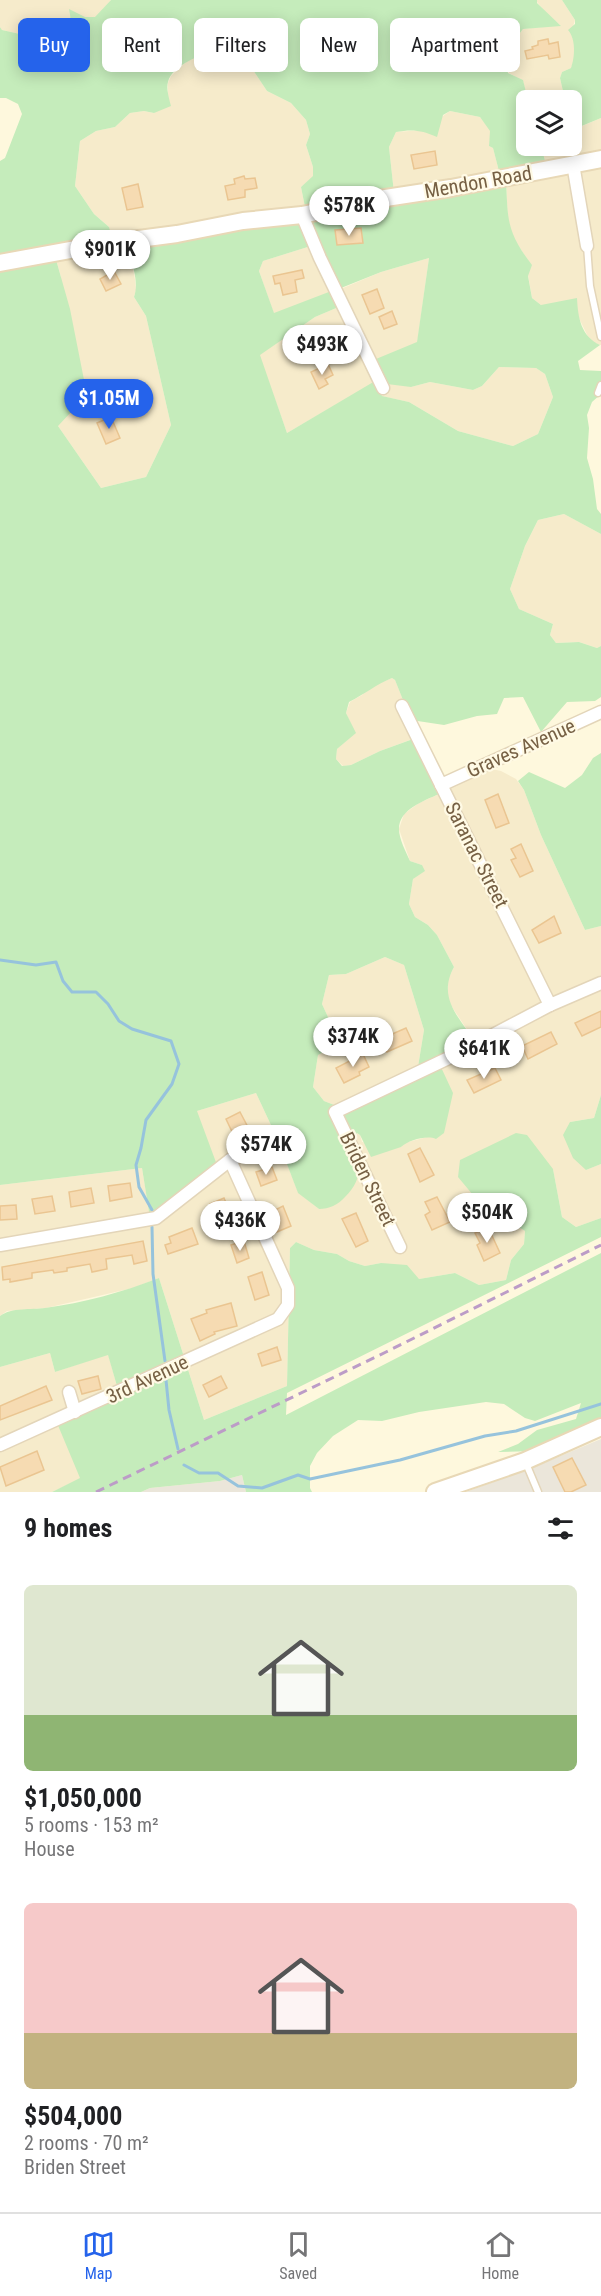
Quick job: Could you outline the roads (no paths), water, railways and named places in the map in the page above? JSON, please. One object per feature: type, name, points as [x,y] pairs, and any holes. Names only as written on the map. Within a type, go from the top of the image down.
[{"type":"street","name":"Mendon Road","points":[[0,263],[243,221],[302,215],[601,159]]},
{"type":"street","points":[[573,164],[587,246]]},
{"type":"street","points":[[302,215],[320,258],[383,388]]},
{"type":"street","name":"Saranac Street","points":[[402,705],[550,1005]]},
{"type":"street","name":"Graves Avenue","points":[[441,784],[601,712]]},
{"type":"street","points":[[550,1005],[601,983]]},
{"type":"street","name":"Briden Street","points":[[400,1247],[335,1112],[458,1054],[550,1005]]},
{"type":"street","points":[[0,1245],[156,1218],[230,1160],[272,1141]]},
{"type":"street","name":"3rd Avenue","points":[[0,1445],[278,1319],[288,1305],[288,1288],[230,1160]]},
{"type":"street","points":[[69,1392],[75,1412]]},
{"type":"street","points":[[435,1492],[525,1461],[601,1427]]},
{"type":"lane","points":[[587,246],[590,286],[601,337]]},
{"type":"lane","points":[[598,393],[601,385]]},
{"type":"lane","points":[[525,1461],[538,1492]]},
{"type":"waterway","points":[[0,960],[36,965],[56,962],[63,981],[72,992],[96,992],[108,1004],[119,1021],[132,1029],[171,1041],[179,1064],[172,1084],[146,1120],[136,1165],[139,1187],[152,1210]]},
{"type":"waterway","points":[[152,1227],[153,1274],[165,1361]]},
{"type":"waterway","points":[[166,1380],[169,1410],[178,1449]]},
{"type":"waterway","points":[[184,1465],[199,1473],[218,1473],[238,1486],[262,1488],[298,1475],[310,1479],[400,1460],[485,1436],[516,1431],[601,1404]]},
{"type":"railway","points":[[96,1492],[601,1245]]}]
